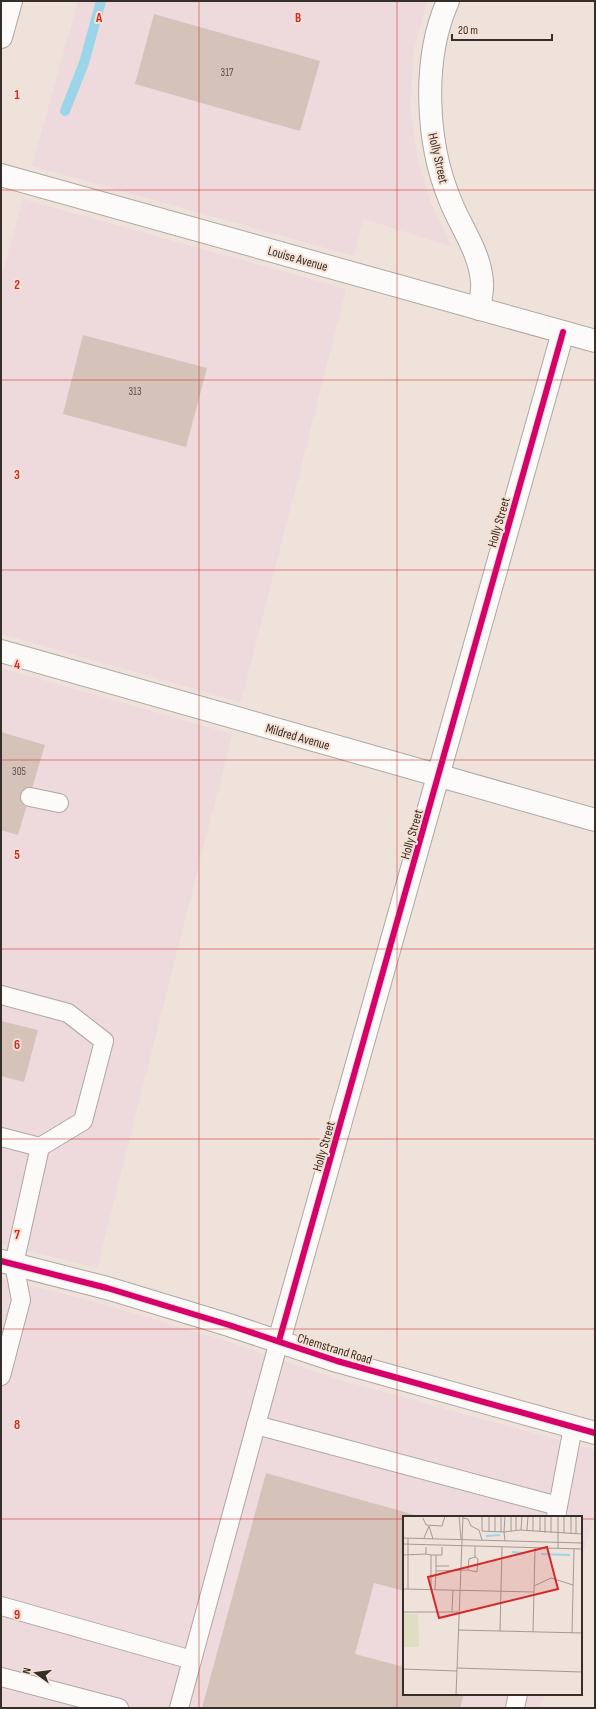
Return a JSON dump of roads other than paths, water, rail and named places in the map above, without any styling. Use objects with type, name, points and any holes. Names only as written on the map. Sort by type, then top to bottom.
[{"type":"street","points":[[1,37],[11,1]]},
{"type":"street","name":"Holly Street","points":[[448,1],[444,9],[433,53],[429,105],[436,157],[450,200],[479,260],[483,283],[479,309]]},
{"type":"street","name":"Louise Avenue","points":[[1,175],[595,341]]},
{"type":"street","name":"Holly Street","points":[[279,1341],[563,332]]},
{"type":"street","name":"Mildred Avenue","points":[[1,651],[595,820]]},
{"type":"street","name":"Chemstrand Road","points":[[7,1263],[115,1290],[229,1325],[337,1361],[595,1433]]},
{"type":"lane","points":[[30,797],[59,803]]},
{"type":"lane","points":[[1,996],[68,1013],[104,1041],[83,1121],[40,1147],[7,1263],[21,1300],[1,1376]]},
{"type":"lane","points":[[1,1137],[40,1147]]},
{"type":"lane","points":[[179,1708],[279,1341]]},
{"type":"lane","points":[[256,1425],[557,1512],[573,1427]]},
{"type":"lane","points":[[1,1606],[192,1660]]},
{"type":"lane","points":[[1,1677],[119,1708]]},
{"type":"lane","points":[[515,1708],[518,1695]]},
{"type":"waterway","points":[[65,111],[84,63],[101,1]]}]
